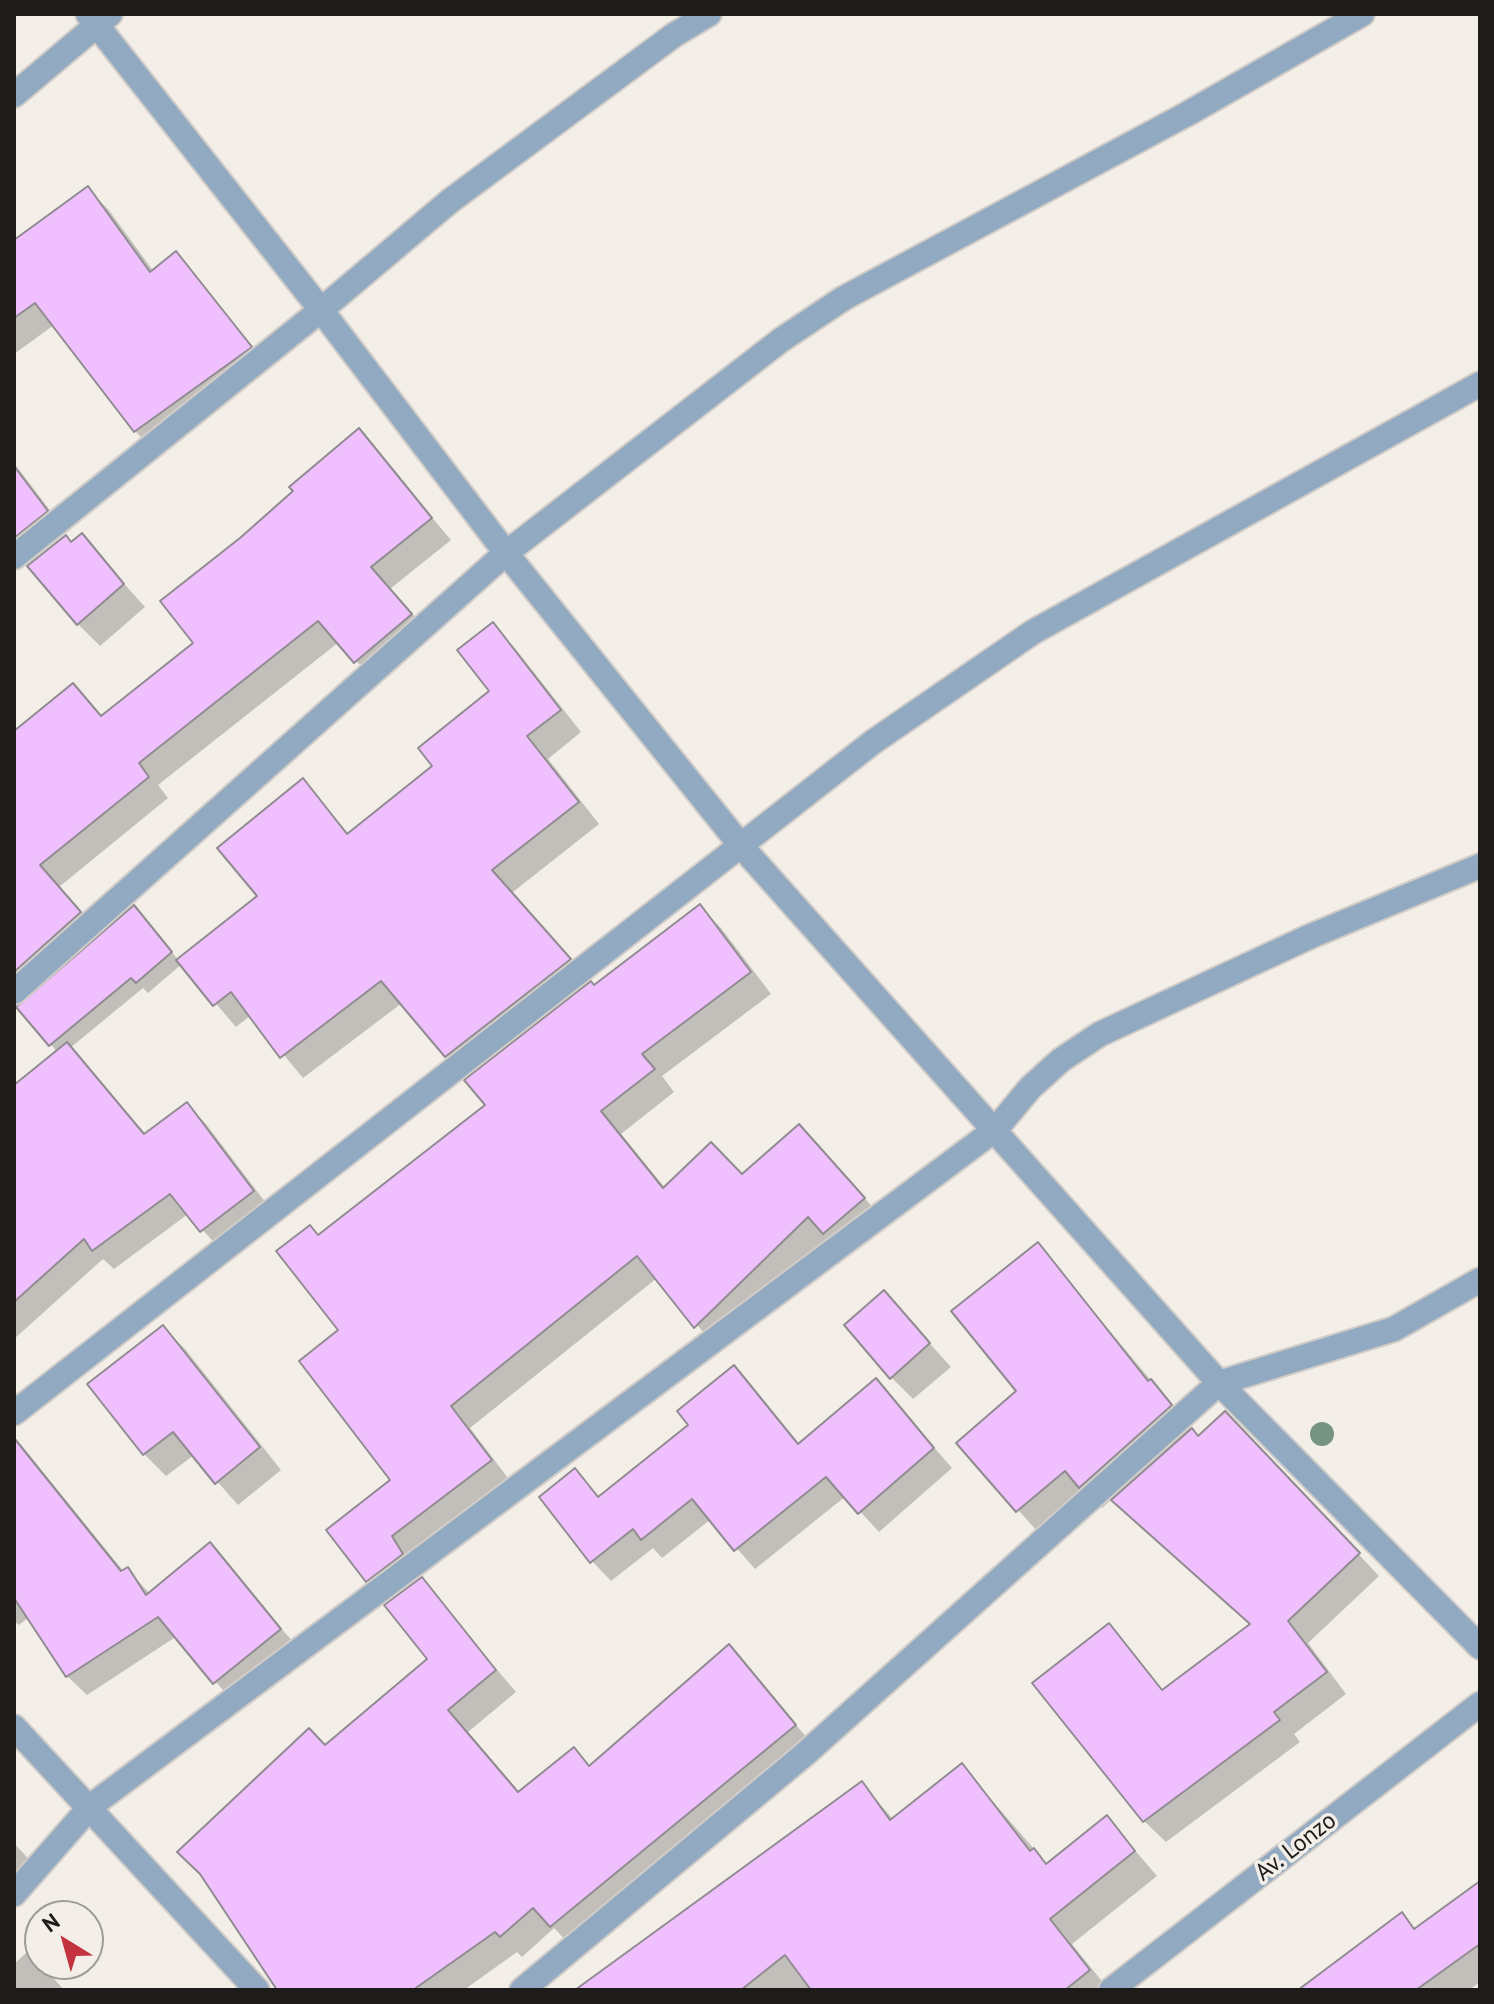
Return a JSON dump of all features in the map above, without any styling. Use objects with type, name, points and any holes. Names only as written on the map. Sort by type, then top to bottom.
[{"type":"street","points":[[14,557],[321,310],[450,201],[674,35],[709,14]]},
{"type":"street","points":[[14,992],[506,553],[781,340],[844,298],[1187,114],[1362,14]]},
{"type":"street","points":[[14,95],[99,18],[506,553],[742,847],[1219,1383],[1480,1647]]},
{"type":"street","points":[[14,1413],[873,742],[1033,632],[1480,384]]},
{"type":"street","points":[[14,1894],[91,1806],[996,1129],[1030,1088],[1061,1060],[1100,1034],[1311,936],[1480,866]]},
{"type":"street","points":[[522,1990],[805,1754],[1219,1383],[1394,1329],[1480,1280]]},
{"type":"street","name":"Av. Lonzo","points":[[1111,1990],[1480,1704]]},
{"type":"street","points":[[14,1727],[91,1806],[257,1990]]},
{"type":"building","points":[[88,186],[150,272],[176,251],[252,347],[134,432],[35,303],[14,318],[14,240]]},
{"type":"building","points":[[359,428],[432,518],[371,567],[412,614],[354,663],[318,621],[139,763],[149,777],[40,865],[81,912],[14,972],[14,731],[73,683],[101,716],[193,643],[160,601],[240,538],[293,491],[289,487]]},
{"type":"building","points":[[14,466],[48,511],[14,538]]},
{"type":"building","points":[[82,533],[124,584],[77,625],[27,566],[66,535],[71,542]]},
{"type":"building","points":[[493,622],[561,710],[527,736],[579,802],[492,870],[571,959],[445,1057],[381,981],[280,1058],[231,992],[213,1006],[176,960],[257,896],[217,848],[303,778],[347,834],[432,766],[418,748],[489,691],[457,650]]},
{"type":"building","points":[[700,904],[751,972],[642,1054],[655,1069],[601,1111],[663,1188],[711,1142],[742,1174],[799,1124],[865,1198],[823,1234],[808,1217],[694,1328],[637,1256],[451,1406],[492,1460],[392,1536],[403,1554],[366,1582],[326,1530],[390,1480],[299,1361],[338,1330],[276,1251],[310,1225],[318,1235],[485,1105],[464,1080],[591,981],[594,985]]},
{"type":"building","points":[[134,905],[172,952],[136,983],[131,978],[49,1046],[16,1007]]},
{"type":"building","points":[[67,1042],[144,1134],[187,1102],[254,1191],[200,1232],[170,1194],[92,1251],[84,1239],[14,1302],[14,1085]]},
{"type":"building","points":[[1038,1242],[1148,1381],[1151,1379],[1172,1405],[1079,1488],[1065,1471],[1016,1512],[956,1443],[1016,1391],[951,1311]]},
{"type":"building","points":[[884,1290],[930,1343],[890,1379],[844,1325]]},
{"type":"building","points":[[163,1325],[260,1447],[215,1484],[173,1432],[143,1455],[87,1384]]},
{"type":"building","points":[[734,1365],[798,1444],[876,1378],[934,1448],[858,1514],[826,1477],[734,1551],[692,1499],[641,1540],[633,1529],[590,1563],[539,1497],[575,1468],[598,1497],[688,1425],[677,1411]]},
{"type":"building","points":[[1225,1411],[1360,1553],[1288,1621],[1327,1672],[1274,1712],[1280,1720],[1143,1822],[1032,1683],[1109,1623],[1162,1690],[1250,1624],[1111,1500],[1192,1428],[1198,1436]]},
{"type":"building","points":[[14,1438],[121,1571],[128,1567],[146,1595],[210,1542],[281,1629],[213,1684],[158,1617],[66,1677],[14,1598]]},
{"type":"building","points":[[422,1577],[496,1670],[448,1710],[518,1792],[574,1747],[589,1766],[729,1644],[796,1725],[550,1927],[533,1908],[500,1937],[495,1932],[413,1990],[277,1990],[200,1874],[177,1852],[309,1728],[325,1745],[427,1659],[384,1605]]},
{"type":"building","points":[[962,1763],[1030,1851],[1034,1848],[1046,1864],[1107,1815],[1135,1851],[1050,1919],[1090,1970],[1065,1990],[811,1990],[785,1955],[741,1990],[575,1990],[862,1781],[890,1820]]},
{"type":"building","points":[[1480,1881],[1480,1944],[1416,1990],[1298,1990],[1402,1912],[1414,1929]]}]
